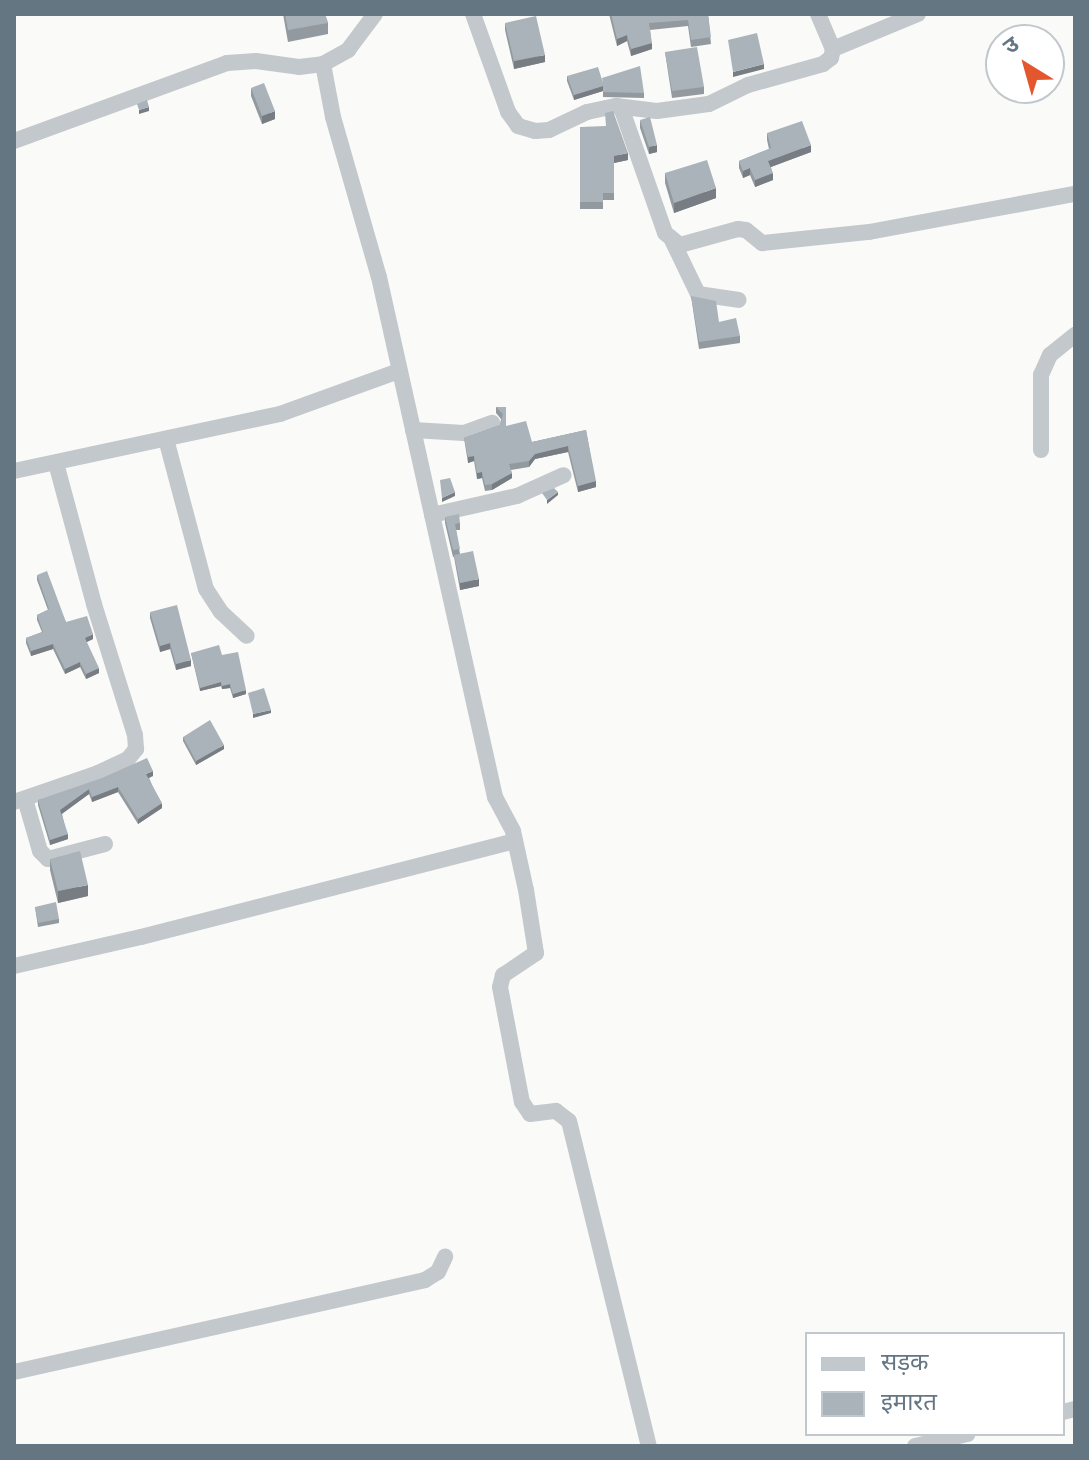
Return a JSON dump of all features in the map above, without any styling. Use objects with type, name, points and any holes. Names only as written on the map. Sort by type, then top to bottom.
[{"type":"street","points":[[14,141],[227,63],[256,61],[299,67],[323,64],[348,50],[375,14]]},
{"type":"street","points":[[473,14],[508,112],[518,126],[535,131],[549,130],[587,112],[616,106],[622,110],[657,111],[709,104],[748,85],[823,64],[831,58],[833,49],[818,14]]},
{"type":"street","points":[[833,49],[918,14]]},
{"type":"street","points":[[323,64],[333,117],[379,277],[495,797],[515,841],[537,949],[532,958],[503,975],[500,987],[522,1102],[530,1114],[556,1111],[569,1121],[649,1446]]},
{"type":"street","points":[[622,110],[665,233],[672,240],[692,290],[703,297],[739,300]]},
{"type":"street","points":[[672,240],[686,244],[743,228],[762,243],[838,236],[1075,194]]},
{"type":"street","points":[[1041,450],[1041,375],[1044,363],[1075,335]]},
{"type":"street","points":[[14,471],[280,414],[399,371]]},
{"type":"street","points":[[413,430],[464,433],[492,423]]},
{"type":"street","points":[[166,439],[206,589],[221,612],[247,636]]},
{"type":"street","points":[[56,463],[94,604],[135,735],[136,749],[128,759],[118,764],[20,801],[40,851],[48,859],[105,844]]},
{"type":"street","points":[[432,515],[517,496],[564,475]]},
{"type":"street","points":[[14,966],[141,937],[515,841]]},
{"type":"street","points":[[14,1372],[425,1280],[438,1272],[445,1257]]},
{"type":"street","points":[[915,1446],[959,1436]]},
{"type":"building","points":[[285,14],[325,14],[328,23],[288,30]]},
{"type":"building","points":[[611,14],[708,14],[711,37],[691,40],[688,20],[649,23],[652,43],[631,49],[627,35],[617,39]]},
{"type":"building","points":[[536,16],[545,55],[514,61],[505,23]]},
{"type":"building","points":[[757,33],[764,64],[733,72],[728,40]]},
{"type":"building","points":[[697,47],[704,87],[672,91],[665,52]]},
{"type":"building","points":[[640,66],[644,93],[603,92],[603,86],[574,95],[567,76],[598,67],[603,83],[602,78]]},
{"type":"building","points":[[264,83],[275,111],[262,116],[251,88]]},
{"type":"building","points":[[147,100],[149,107],[139,110],[137,104]]},
{"type":"building","points":[[613,111],[628,153],[614,156],[614,193],[603,193],[603,202],[580,202],[580,127],[606,126],[605,113]]},
{"type":"building","points":[[650,117],[657,145],[649,147],[640,120]]},
{"type":"building","points":[[802,121],[811,145],[768,161],[773,173],[755,180],[750,168],[743,171],[739,161],[771,148],[767,133]]},
{"type":"building","points":[[707,160],[716,188],[674,203],[665,173]]},
{"type":"building","points":[[691,296],[716,301],[719,322],[736,318],[740,336],[699,342]]},
{"type":"building","points":[[496,407],[506,407],[506,426],[526,421],[532,442],[586,430],[596,481],[578,486],[568,446],[535,454],[529,461],[509,464],[512,473],[485,485],[482,472],[477,473],[474,456],[468,457],[464,438],[500,425],[503,414]]},
{"type":"building","points":[[450,478],[455,492],[442,498],[440,480]]},
{"type":"building","points":[[554,488],[558,492],[547,500],[542,493]]},
{"type":"building","points":[[459,514],[460,523],[455,524],[460,549],[453,550],[445,517]]},
{"type":"building","points":[[473,551],[479,579],[460,583],[454,555]]},
{"type":"building","points":[[47,571],[66,622],[87,616],[93,634],[85,638],[99,668],[86,674],[80,662],[65,669],[53,644],[31,651],[26,638],[43,632],[37,615],[49,609],[37,575]]},
{"type":"building","points":[[177,605],[191,660],[176,664],[170,643],[160,646],[150,612]]},
{"type":"building","points":[[219,645],[222,655],[238,652],[246,690],[233,694],[230,684],[222,686],[221,682],[200,688],[191,653]]},
{"type":"building","points":[[264,688],[271,710],[253,714],[248,693]]},
{"type":"building","points":[[210,720],[224,745],[196,761],[183,737]]},
{"type":"building","points":[[147,758],[153,771],[146,774],[162,803],[138,819],[118,787],[92,797],[89,789],[60,810],[68,834],[50,840],[38,800],[102,778]]},
{"type":"building","points":[[80,851],[88,885],[58,891],[50,859]]},
{"type":"building","points":[[56,902],[59,919],[38,923],[35,907]]}]
